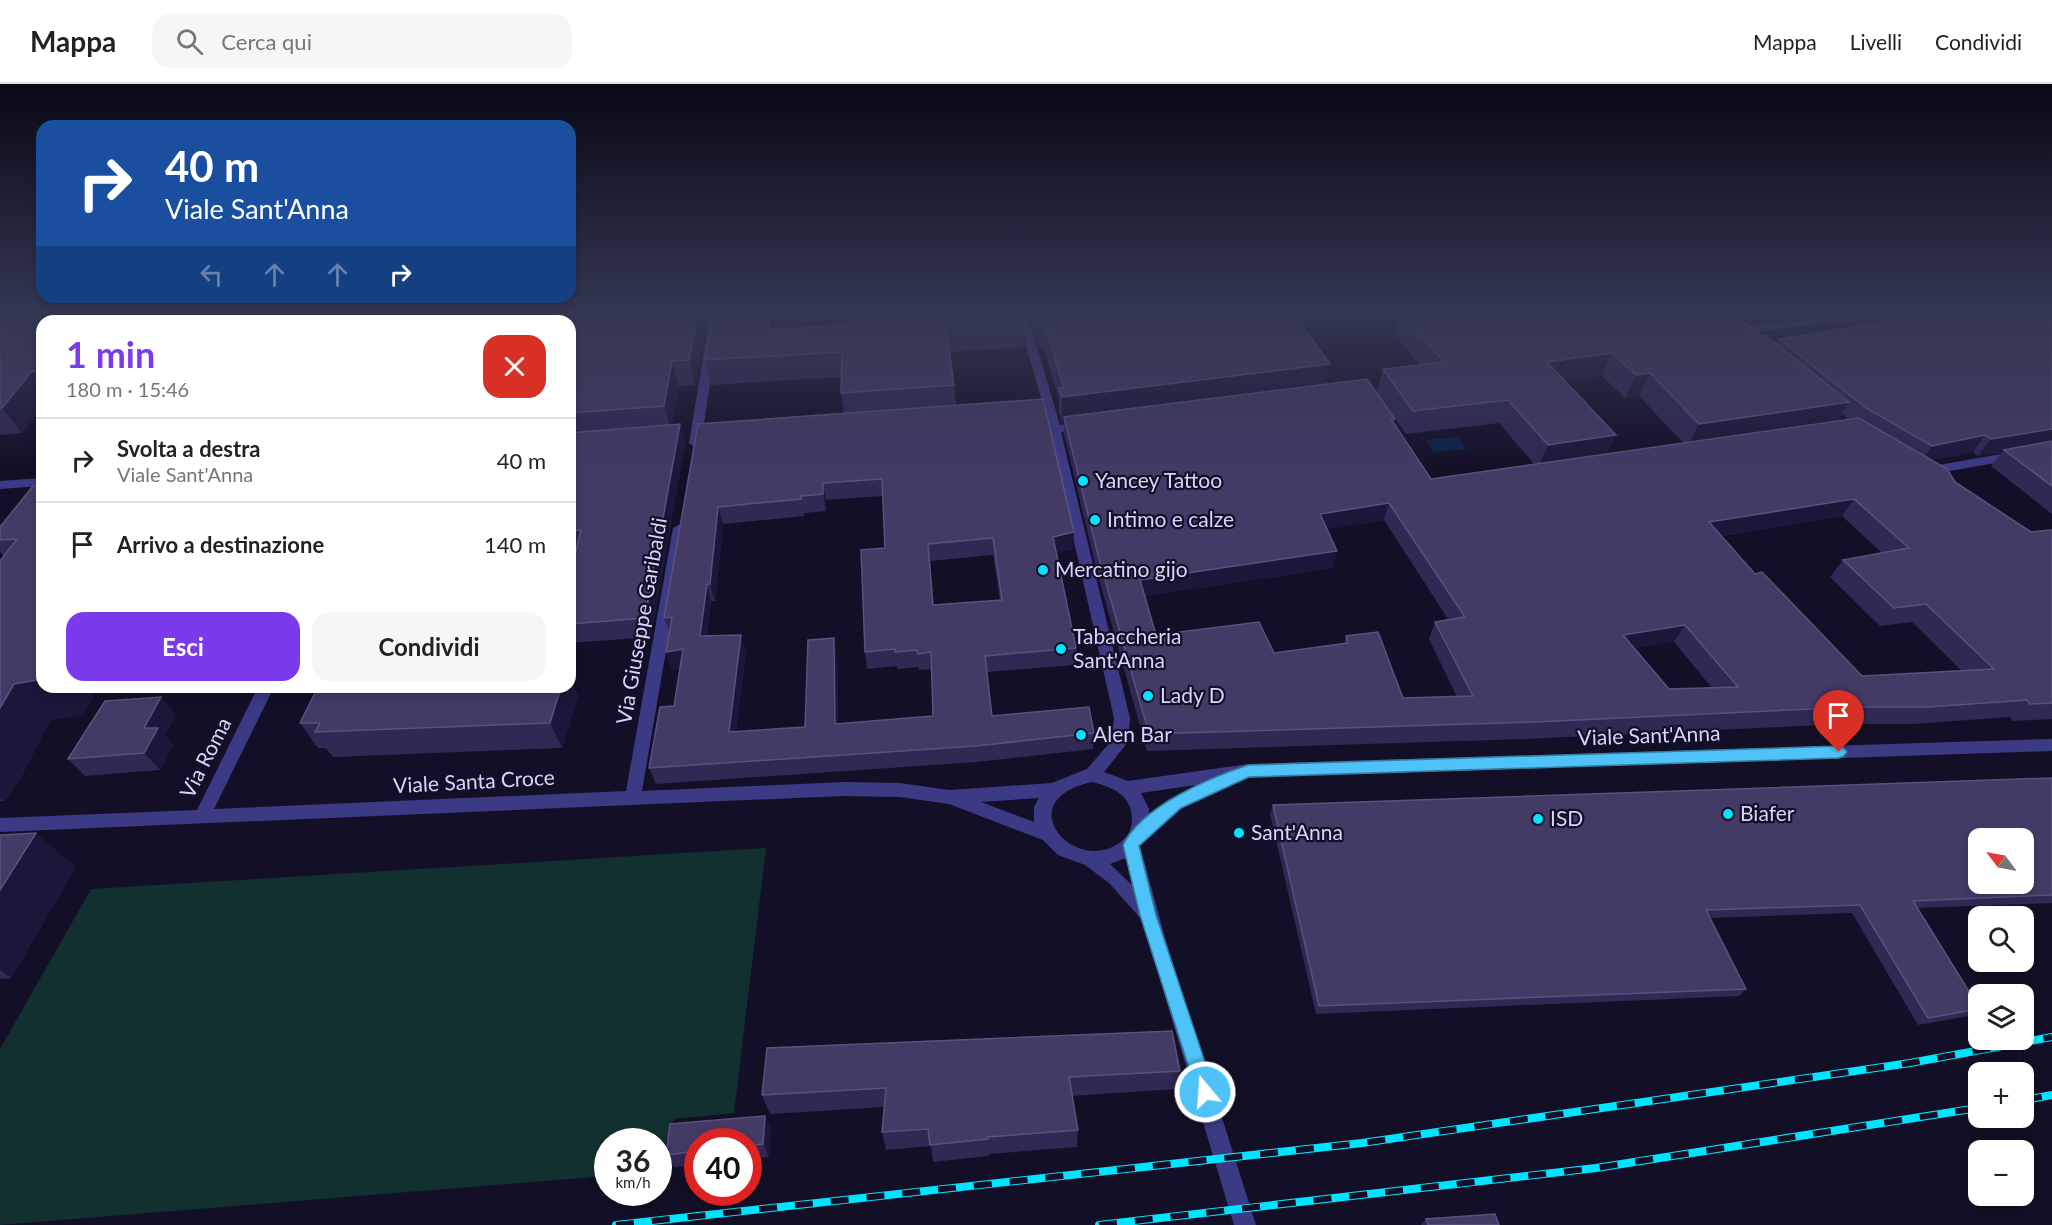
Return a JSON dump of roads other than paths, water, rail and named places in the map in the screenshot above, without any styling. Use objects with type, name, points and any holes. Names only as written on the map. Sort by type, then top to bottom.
[{"type":"street","points":[[693,453],[707,363]]},
{"type":"street","points":[[1034,363],[1045,409],[1054,429],[1122,718],[1120,742],[1092,775]]},
{"type":"street","points":[[1054,429],[1098,423]]},
{"type":"street","points":[[1941,482],[1919,469],[2052,449]]},
{"type":"street","points":[[0,485],[36,483]]},
{"type":"street","points":[[28,501],[36,491]]},
{"type":"street","name":"Via Giuseppe Garibaldi","points":[[633,797],[683,510]]},
{"type":"street","name":"Via Roma","points":[[202,816],[263,693]]},
{"type":"street","name":"Viale Sant'Anna","points":[[1127,788],[1248,771],[2052,745]]},
{"type":"street","name":"Viale Sant'Anna","points":[[1135,840],[1175,804],[1248,771]]},
{"type":"street","points":[[1092,775],[1117,781],[1127,788],[1136,798],[1142,810],[1142,822],[1135,840],[1120,853],[1106,858],[1090,859],[1073,855],[1058,846],[1047,834],[1043,823],[1046,800],[1064,782],[1092,775]]},
{"type":"street","name":"Viale Santa Croce","points":[[0,825],[843,789],[900,790],[949,797],[1054,790]]},
{"type":"street","name":"Viale Santa Croce","points":[[949,797],[1047,834]]},
{"type":"street","points":[[1135,840],[1148,915],[1227,1157],[1245,1225]]},
{"type":"street","points":[[1090,859],[1114,878],[1148,915]]},
{"type":"water","points":[[1458,437],[1466,449],[1434,452],[1426,440]]},
{"type":"railway","points":[[616,1225],[1362,1143],[1910,1063],[2052,1037]]},
{"type":"railway","points":[[2034,1098],[2052,1095]]},
{"type":"railway","points":[[1099,1225],[1596,1168],[1968,1110]]},
{"type":"place","name":"Yancey Tattoo","points":[[1083,481]]},
{"type":"place","name":"Intimo e calze","points":[[1095,520]]},
{"type":"place","name":"Mercatino gijo","points":[[1043,570]]},
{"type":"place","name":"Tabaccheria Sant'Anna","points":[[1061,649]]},
{"type":"place","name":"Lady D","points":[[1148,696]]},
{"type":"place","name":"Alen Bar","points":[[1081,735]]},
{"type":"place","name":"Biafer","points":[[1728,814]]},
{"type":"place","name":"ISD","points":[[1538,819]]},
{"type":"place","name":"Sant'Anna","points":[[1239,833]]}]
